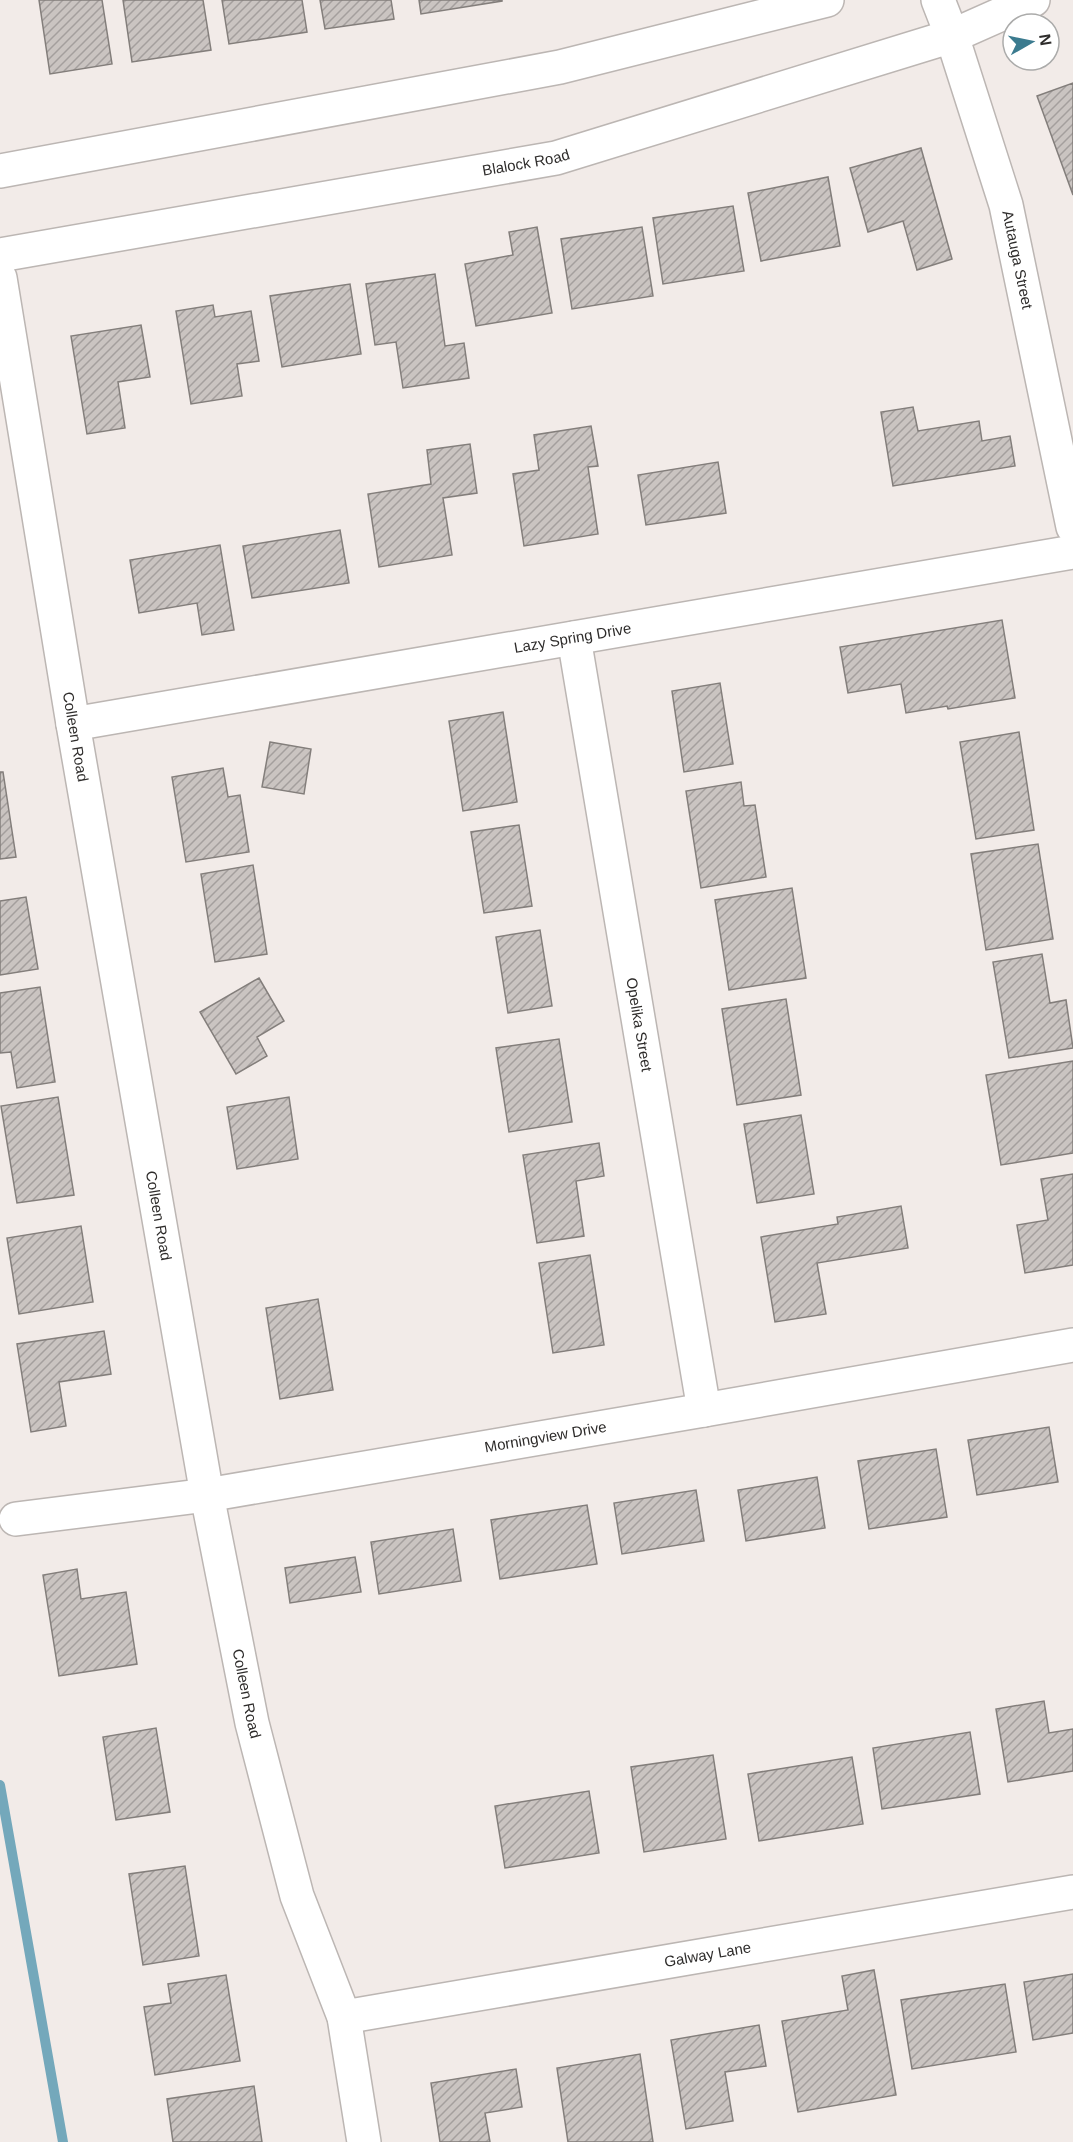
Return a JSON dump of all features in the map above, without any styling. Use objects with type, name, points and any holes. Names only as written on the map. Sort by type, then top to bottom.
[{"type":"street","points":[[0,171],[560,67],[827,0]]},
{"type":"street","name":"Autauga Street","points":[[938,0],[952,36],[1006,205],[1073,527]]},
{"type":"street","name":"Blalock Road","points":[[0,255],[556,158],[952,36],[1033,0]]},
{"type":"street","name":"Colleen Road","points":[[0,278],[73,724],[207,1495],[252,1723],[297,1896],[344,2017],[364,2142]]},
{"type":"street","name":"Lazy Spring Drive","points":[[73,724],[1073,552]]},
{"type":"street","name":"Opelika Street","points":[[574,638],[704,1410]]},
{"type":"street","name":"Morningview Drive","points":[[16,1519],[207,1495],[1073,1345]]},
{"type":"street","name":"Galway Lane","points":[[344,2017],[1073,1892]]},
{"type":"building","points":[[39,0],[102,0],[112,64],[50,74]]},
{"type":"building","points":[[123,0],[203,0],[211,50],[132,62]]},
{"type":"building","points":[[222,0],[302,0],[307,32],[229,44]]},
{"type":"building","points":[[320,0],[391,0],[394,19],[325,29]]},
{"type":"building","points":[[419,0],[502,0],[502,1],[421,14]]},
{"type":"building","points":[[1073,83],[1073,195],[1037,96]]},
{"type":"building","points":[[921,148],[952,259],[917,270],[903,221],[868,232],[850,168]]},
{"type":"building","points":[[828,177],[840,246],[761,261],[748,193]]},
{"type":"building","points":[[733,206],[744,271],[663,284],[653,218]]},
{"type":"building","points":[[537,227],[552,313],[476,326],[465,264],[513,255],[509,232]]},
{"type":"building","points":[[642,227],[653,296],[572,309],[561,239]]},
{"type":"building","points":[[435,274],[445,346],[464,343],[469,378],[403,388],[396,342],[375,345],[366,284]]},
{"type":"building","points":[[350,284],[361,354],[282,367],[270,296]]},
{"type":"building","points":[[213,305],[215,317],[251,311],[259,361],[237,364],[242,396],[191,404],[176,311]]},
{"type":"building","points":[[141,325],[150,377],[118,382],[125,428],[87,434],[71,336]]},
{"type":"building","points":[[913,407],[918,431],[979,421],[982,441],[1010,436],[1015,466],[893,486],[881,412]]},
{"type":"building","points":[[591,426],[598,466],[588,467],[598,534],[524,546],[513,474],[539,470],[534,435]]},
{"type":"building","points":[[470,444],[477,493],[443,498],[452,555],[379,567],[368,494],[431,484],[427,450]]},
{"type":"building","points":[[718,462],[726,513],[646,525],[638,475]]},
{"type":"building","points":[[340,530],[349,583],[252,598],[243,546]]},
{"type":"building","points":[[220,545],[234,630],[202,635],[197,603],[139,613],[130,560]]},
{"type":"building","points":[[1002,620],[1015,698],[906,713],[901,684],[848,693],[840,647]]},
{"type":"building","points":[[720,683],[733,764],[684,772],[672,691]]},
{"type":"building","points":[[503,712],[517,802],[463,811],[449,721]]},
{"type":"building","points":[[1019,732],[1034,830],[976,839],[960,742]]},
{"type":"building","points":[[270,742],[311,749],[304,794],[262,787]]},
{"type":"building","points":[[223,768],[228,797],[240,795],[249,852],[186,862],[172,777]]},
{"type":"building","points":[[0,772],[3,772],[16,857],[0,859]]},
{"type":"building","points":[[741,782],[744,806],[755,805],[766,877],[701,888],[686,791]]},
{"type":"building","points":[[519,825],[532,906],[484,913],[471,832]]},
{"type":"building","points":[[1038,844],[1053,939],[986,950],[971,854]]},
{"type":"building","points":[[253,865],[267,954],[215,962],[201,874]]},
{"type":"building","points":[[792,888],[806,978],[729,990],[715,900]]},
{"type":"building","points":[[26,897],[38,969],[0,975],[0,901]]},
{"type":"building","points":[[540,930],[552,1006],[508,1013],[496,937]]},
{"type":"building","points":[[1042,954],[1050,1003],[1066,1000],[1073,1048],[1009,1058],[993,962]]},
{"type":"building","points":[[259,978],[284,1021],[257,1037],[267,1056],[236,1074],[200,1012]]},
{"type":"building","points":[[40,987],[55,1082],[17,1088],[11,1052],[0,1053],[0,993]]},
{"type":"building","points":[[786,999],[801,1095],[737,1105],[722,1009]]},
{"type":"building","points":[[559,1039],[572,1122],[509,1132],[496,1048]]},
{"type":"building","points":[[1073,1061],[1073,1153],[1001,1165],[986,1075]]},
{"type":"building","points":[[58,1097],[74,1195],[17,1203],[1,1106]]},
{"type":"building","points":[[289,1097],[298,1159],[237,1169],[227,1107]]},
{"type":"building","points":[[801,1115],[814,1194],[757,1203],[744,1124]]},
{"type":"building","points":[[599,1143],[604,1176],[576,1181],[584,1236],[537,1243],[523,1155]]},
{"type":"building","points":[[1073,1174],[1073,1265],[1025,1273],[1017,1225],[1048,1220],[1041,1179]]},
{"type":"building","points":[[901,1206],[908,1248],[817,1263],[826,1314],[775,1322],[761,1237],[838,1224],[837,1217]]},
{"type":"building","points":[[81,1226],[93,1302],[19,1314],[7,1238]]},
{"type":"building","points":[[590,1255],[604,1345],[553,1353],[539,1263]]},
{"type":"building","points":[[318,1299],[333,1390],[280,1399],[266,1308]]},
{"type":"building","points":[[104,1331],[111,1374],[59,1382],[66,1426],[31,1432],[17,1344]]},
{"type":"building","points":[[1049,1427],[1058,1482],[977,1495],[968,1440]]},
{"type":"building","points":[[936,1449],[947,1517],[869,1529],[858,1461]]},
{"type":"building","points":[[817,1477],[825,1528],[746,1541],[738,1490]]},
{"type":"building","points":[[696,1490],[704,1541],[622,1554],[614,1503]]},
{"type":"building","points":[[587,1505],[597,1564],[500,1579],[491,1520]]},
{"type":"building","points":[[453,1529],[461,1581],[379,1594],[371,1542]]},
{"type":"building","points":[[355,1557],[361,1592],[290,1603],[285,1568]]},
{"type":"building","points":[[77,1569],[81,1599],[126,1592],[137,1664],[59,1676],[43,1575]]},
{"type":"building","points":[[1044,1701],[1049,1733],[1073,1729],[1073,1771],[1008,1782],[996,1709]]},
{"type":"building","points":[[156,1728],[170,1812],[116,1820],[103,1737]]},
{"type":"building","points":[[970,1732],[980,1794],[882,1809],[873,1748]]},
{"type":"building","points":[[713,1755],[726,1839],[644,1852],[631,1767]]},
{"type":"building","points":[[852,1757],[863,1824],[759,1841],[748,1774]]},
{"type":"building","points":[[589,1791],[599,1853],[505,1868],[495,1806]]},
{"type":"building","points":[[185,1866],[199,1956],[143,1965],[129,1874]]},
{"type":"building","points":[[874,1970],[896,2095],[798,2112],[782,2021],[848,2010],[842,1976]]},
{"type":"building","points":[[1073,1974],[1073,2033],[1033,2040],[1024,1982]]},
{"type":"building","points":[[226,1975],[240,2061],[155,2075],[144,2007],[171,2003],[168,1984]]},
{"type":"building","points":[[1005,1984],[1016,2052],[912,2069],[901,2000]]},
{"type":"building","points":[[759,2025],[766,2066],[725,2072],[733,2121],[686,2129],[671,2040]]},
{"type":"building","points":[[640,2054],[653,2142],[568,2142],[557,2068]]},
{"type":"building","points":[[516,2069],[522,2107],[485,2113],[490,2142],[440,2142],[431,2083]]},
{"type":"building","points":[[254,2086],[262,2142],[173,2142],[167,2099]]},
{"type":"waterway","points":[[0,1785],[63,2142]]}]
